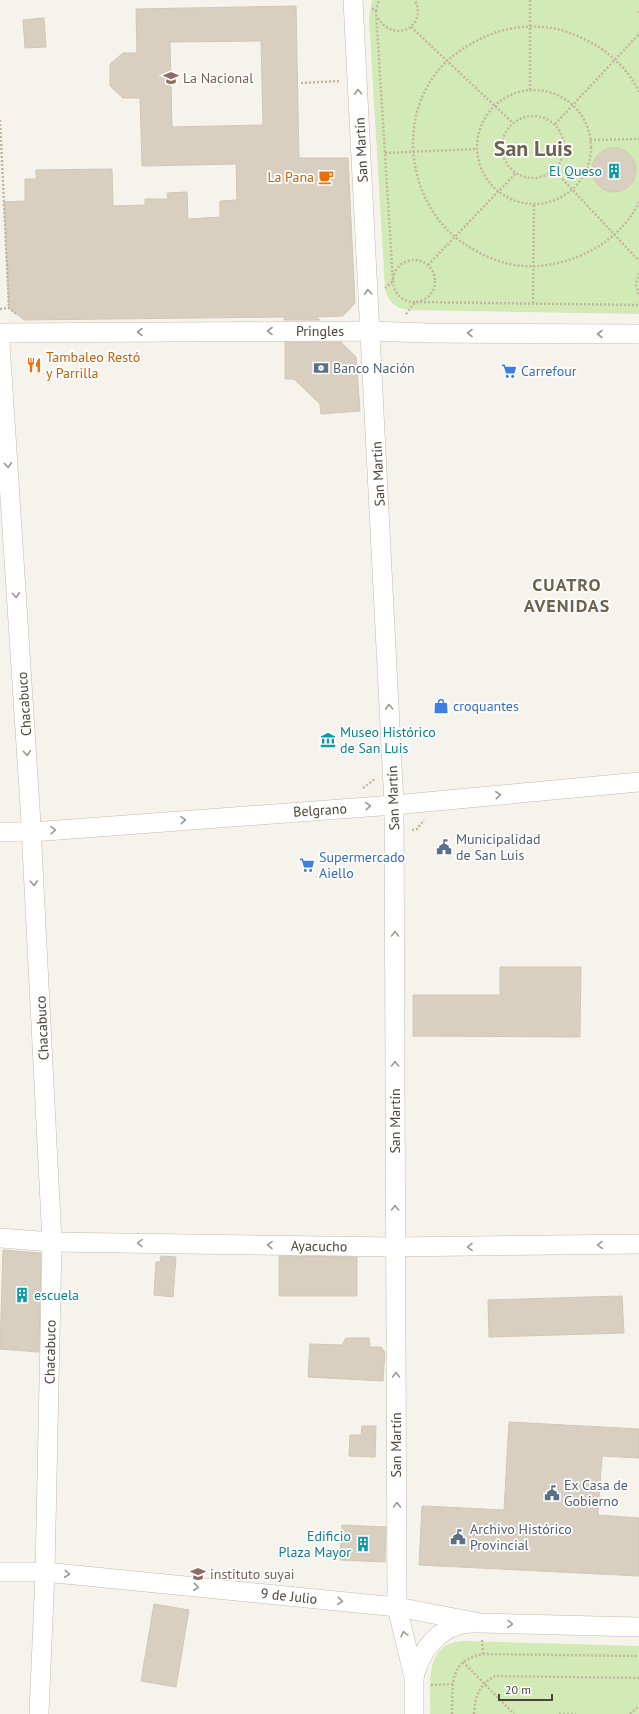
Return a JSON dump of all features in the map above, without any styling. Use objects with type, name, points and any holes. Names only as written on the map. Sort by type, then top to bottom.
[{"type":"street","name":"San Martín","points":[[353,0],[394,805],[397,1607],[414,1677],[414,1714]]},
{"type":"street","points":[[354,21],[370,6]]},
{"type":"street","name":"Pringles","points":[[0,333],[370,331],[427,333],[639,334]]},
{"type":"street","name":"Chacabuco","points":[[0,343],[32,832],[52,1242],[45,1572],[39,1714]]},
{"type":"street","name":"Belgrano","points":[[0,832],[32,832],[394,805],[639,782]]},
{"type":"street","name":"Ayacucho","points":[[0,1238],[52,1242],[395,1248],[639,1244]]},
{"type":"street","name":"9 de Julio","points":[[0,1572],[45,1572],[397,1607],[480,1623]]},
{"type":"street","name":"9 de Julio","points":[[414,1677],[421,1656],[431,1643],[440,1634],[459,1625],[480,1623],[639,1627]]},
{"type":"path","points":[[370,6],[379,0]]},
{"type":"path","points":[[370,6],[381,23],[392,31],[405,30],[411,27],[418,15],[416,0]]},
{"type":"path","points":[[530,0],[530,90]]},
{"type":"path","points":[[370,6],[385,153],[393,281],[397,294],[402,298],[415,302],[639,305]]},
{"type":"path","points":[[639,92],[627,71],[616,60],[593,43],[574,34],[553,28],[530,26],[513,27],[490,35],[462,49],[447,61],[435,76],[420,104],[414,129],[412,151],[413,166],[419,185],[426,202],[437,219],[454,237],[481,254],[499,261],[518,265],[534,266],[557,263],[577,258],[596,248],[614,234],[626,221],[639,202]]},
{"type":"path","points":[[411,27],[513,123]]},
{"type":"path","points":[[555,124],[639,34]]},
{"type":"path","points":[[300,83],[357,80]]},
{"type":"path","points":[[530,90],[540,90],[558,96],[572,105],[585,123],[590,140],[590,157],[587,166],[578,182],[572,189],[550,201],[534,204],[515,201],[498,191],[485,176],[478,158],[477,149],[477,139],[483,120],[495,105],[511,94],[530,90]]},
{"type":"path","points":[[526,116],[536,116],[546,118],[555,124],[561,132],[564,142],[564,152],[561,162],[554,170],[546,176],[536,178],[526,177],[516,173],[508,166],[503,157],[503,137],[513,123],[526,116]]},
{"type":"path","points":[[0,120],[10,308]]},
{"type":"path","points":[[590,140],[639,139]]},
{"type":"path","points":[[385,153],[477,149]]},
{"type":"path","points":[[554,170],[639,262]]},
{"type":"path","points":[[428,265],[516,173]]},
{"type":"path","points":[[533,303],[534,204]]},
{"type":"path","points":[[393,281],[396,269],[408,260],[415,260],[428,265],[433,271],[434,285],[427,297],[415,302]]},
{"type":"path","points":[[639,273],[636,285],[639,295]]},
{"type":"path","points":[[452,1714],[454,1675],[457,1668],[469,1657],[483,1654],[639,1656]]},
{"type":"path","points":[[463,1662],[514,1714]]},
{"type":"path","points":[[474,1714],[477,1692],[484,1683],[495,1676],[639,1678]]},
{"type":"path","points":[[630,1714],[639,1706]]},
{"type":"path","points":[[559,1714],[576,1714]]},
{"type":"green space","points":[[372,0],[639,0],[639,314],[410,310],[400,308],[390,301],[385,288],[369,19]]},
{"type":"green space","points":[[464,1641],[639,1646],[639,1714],[430,1714],[430,1678],[435,1657],[442,1649],[451,1643]]},
{"type":"building","points":[[296,6],[299,158],[348,158],[355,303],[343,316],[316,317],[320,320],[284,320],[284,317],[24,320],[9,308],[4,202],[25,201],[25,179],[36,179],[36,170],[112,169],[113,206],[145,205],[145,199],[168,199],[167,193],[187,192],[188,219],[220,217],[220,201],[237,200],[236,164],[142,166],[140,98],[123,98],[110,86],[110,64],[123,53],[137,53],[136,9]],"holes":[[[261,41],[263,125],[172,127],[170,42]]]},
{"type":"building","points":[[44,18],[46,47],[25,48],[23,20]]},
{"type":"building","name":"El Queso","points":[[610,148],[618,148],[623,149],[630,154],[635,161],[635,179],[630,186],[623,191],[610,192],[602,189],[595,182],[592,174],[592,166],[595,158],[602,151]]},
{"type":"building","name":"Banco Nación","points":[[285,342],[341,342],[356,357],[360,411],[321,414],[320,404],[294,379],[285,379]]},
{"type":"building","points":[[500,967],[581,967],[580,1037],[413,1036],[413,995],[500,995]]},
{"type":"building","name":"escuela","points":[[3,1250],[41,1253],[39,1352],[0,1349]]},
{"type":"building","points":[[161,1256],[176,1257],[173,1297],[154,1295],[156,1262],[160,1262]]},
{"type":"building","points":[[279,1256],[357,1257],[357,1296],[279,1296]]},
{"type":"building","points":[[622,1296],[624,1333],[489,1337],[488,1300]]},
{"type":"building","points":[[346,1338],[369,1338],[370,1347],[381,1347],[385,1352],[383,1381],[308,1377],[310,1344],[342,1345]]},
{"type":"building","name":"Ex Casa de Gobierno","points":[[509,1422],[639,1429],[639,1458],[602,1456],[598,1515],[639,1518],[639,1576],[419,1565],[422,1506],[504,1510]]},
{"type":"building","points":[[362,1426],[376,1426],[375,1457],[349,1456],[350,1435],[361,1435]]},
{"type":"building","name":"Edificio Plaza Mayor","points":[[342,1525],[386,1527],[385,1562],[340,1560]]},
{"type":"building","points":[[154,1604],[189,1610],[176,1687],[141,1681]]},
{"type":"place","name":"La Nacional","points":[[171,78]]},
{"type":"place","name":"El Queso","points":[[614,171]]},
{"type":"place","name":"La Pana","points":[[326,177]]},
{"type":"place","name":"Tambaleo Restó y Parrilla","points":[[34,365]]},
{"type":"place","name":"Banco Nación","points":[[321,368]]},
{"type":"place","name":"Carrefour","points":[[509,371]]},
{"type":"place","name":"croquantes","points":[[441,706]]},
{"type":"place","name":"Museo Histórico de San Luis","points":[[328,740]]},
{"type":"place","name":"Municipalidad de San Luis","points":[[444,847]]},
{"type":"place","name":"Supermercado Aiello","points":[[307,865]]},
{"type":"place","name":"escuela","points":[[22,1295]]},
{"type":"place","name":"Ex Casa de Gobierno","points":[[552,1493]]},
{"type":"place","name":"Archivo Histórico Provincial","points":[[458,1537]]},
{"type":"place","name":"Edificio Plaza Mayor","points":[[363,1544]]},
{"type":"place","name":"instituto suyai","points":[[198,1574]]},
{"type":"district","name":"San Luis","points":[[533,148]]},
{"type":"district","name":"CUATRO AVENIDAS","points":[[567,594]]}]
